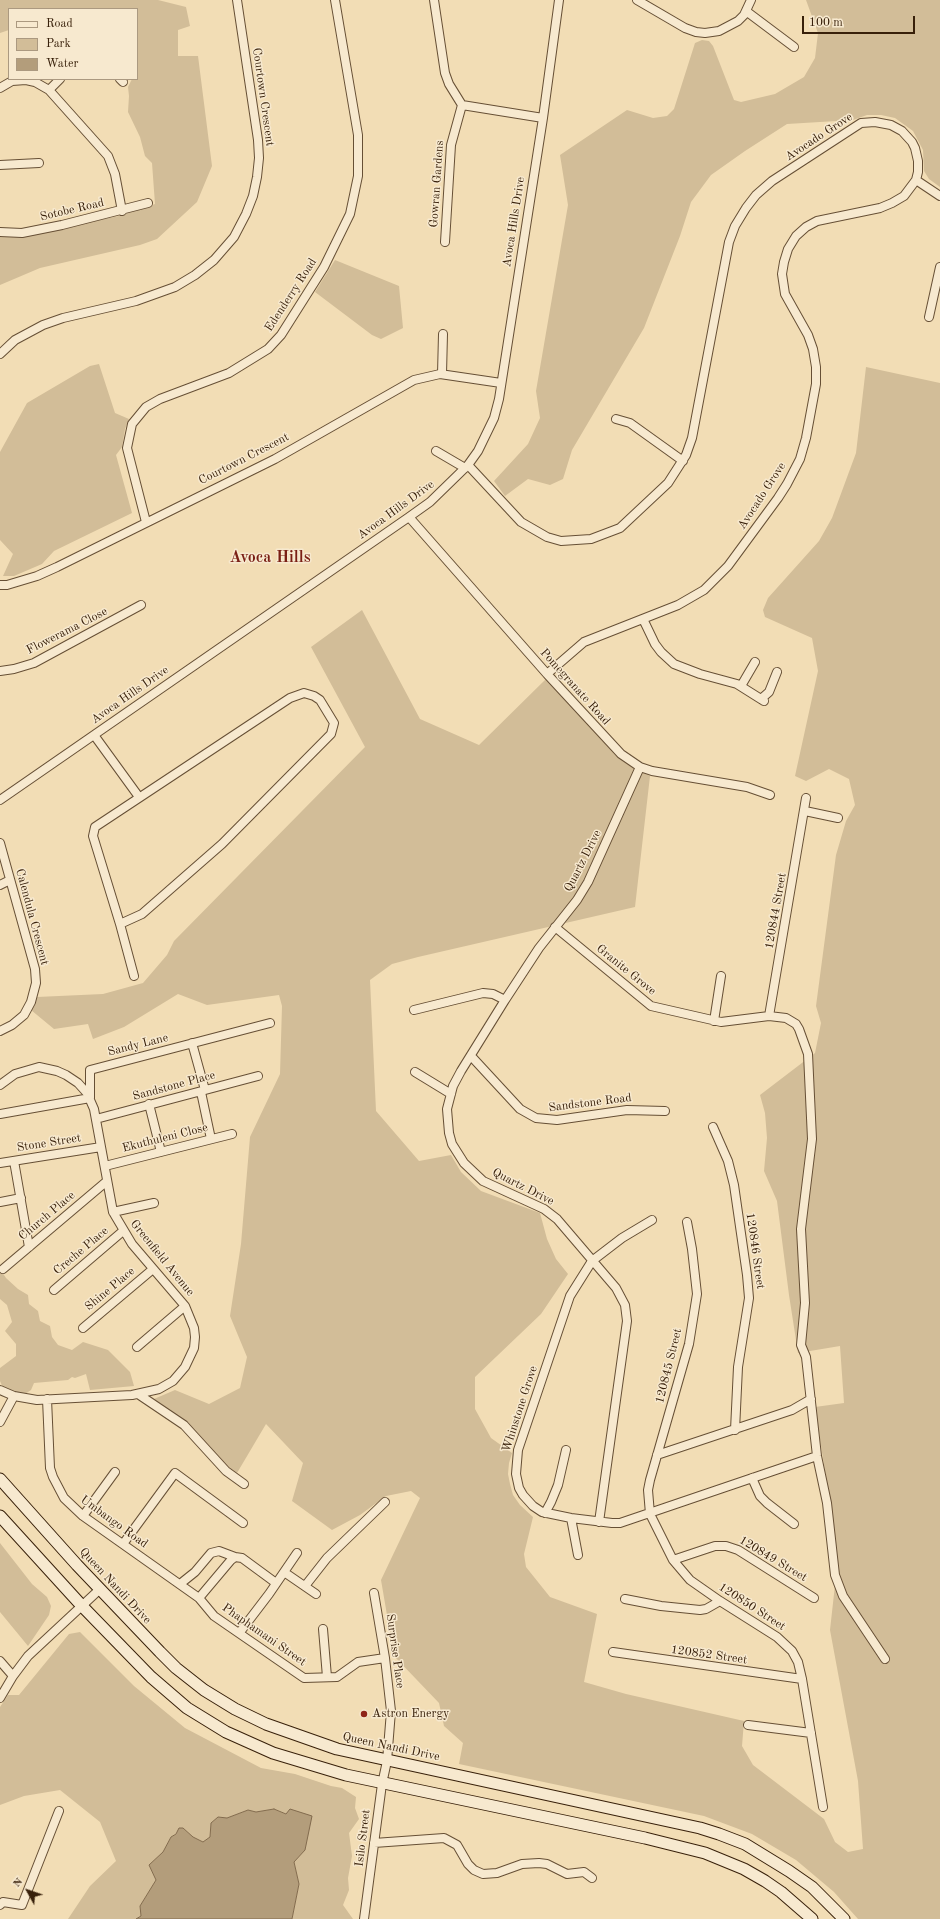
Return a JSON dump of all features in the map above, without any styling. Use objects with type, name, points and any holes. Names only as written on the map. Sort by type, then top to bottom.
[{"type":"main road","name":"Queen Nandi Drive","points":[[0,1479],[100,1589],[176,1668],[204,1690],[235,1710],[266,1724],[319,1744],[387,1761],[700,1828],[719,1834],[745,1844],[789,1871],[812,1888],[844,1919]]},
{"type":"main road","points":[[0,1516],[82,1606],[170,1695],[208,1721],[244,1741],[273,1753],[382,1784],[442,1795],[645,1838],[705,1853],[744,1869],[765,1881],[787,1897],[812,1919]]},
{"type":"street","name":"Courtown Crescent","points":[[0,354],[15,340],[43,325],[63,318],[142,299],[175,288],[214,260],[234,237],[246,214],[253,196],[259,158],[258,140],[237,0]]},
{"type":"street","name":"Edenderry Road","points":[[146,522],[126,448],[132,424],[146,408],[160,399],[229,373],[268,348],[281,335],[324,267],[350,214],[358,176],[358,135],[335,0]]},
{"type":"street","points":[[434,0],[445,73],[449,84],[462,105],[543,118]]},
{"type":"street","name":"Avoca Hills Drive","points":[[0,800],[430,502],[467,466],[478,451],[494,418],[501,383],[543,118],[559,0]]},
{"type":"street","points":[[637,0],[685,28],[696,32],[705,33],[728,27],[738,21],[752,0]]},
{"type":"street","points":[[746,11],[794,47]]},
{"type":"street","points":[[0,88],[12,81],[26,80],[49,90],[108,156],[115,174],[122,211]]},
{"type":"street","points":[[49,90],[59,80]]},
{"type":"street","name":"Gowran Gardens","points":[[445,242],[451,146],[462,105]]},
{"type":"street","name":"Avocado Grove","points":[[436,451],[467,466],[528,527],[554,540],[575,541],[591,539],[620,528],[668,483],[683,462],[692,438],[729,242],[735,226],[756,195],[772,181],[853,127],[869,122],[890,125],[902,131],[908,137],[915,148],[918,161],[916,180],[904,196],[892,203],[817,221],[806,227],[792,242],[784,262],[783,285],[788,302],[808,335],[813,349],[816,366],[816,384],[806,438],[800,459],[778,498],[728,566],[713,583],[685,601],[584,642],[547,674]]},
{"type":"street","points":[[0,165],[17,166],[39,163]]},
{"type":"street","points":[[916,180],[940,196]]},
{"type":"street","name":"Sotobe Road","points":[[0,232],[22,233],[122,211],[148,203]]},
{"type":"street","points":[[929,317],[940,267]]},
{"type":"street","points":[[442,374],[443,334]]},
{"type":"street","name":"Courtown Crescent","points":[[0,585],[7,585],[38,576],[275,459],[402,385],[428,376],[442,374],[501,383]]},
{"type":"street","points":[[616,419],[630,423],[683,462]]},
{"type":"street","name":"Pomegranate Road","points":[[409,517],[547,674],[621,754],[640,767],[652,771],[747,787],[770,795]]},
{"type":"street","name":"Flowerama Close","points":[[0,671],[14,670],[34,663],[141,605]]},
{"type":"street","points":[[643,619],[655,644],[674,664],[700,674],[741,686],[763,700],[769,692],[778,672]]},
{"type":"street","points":[[741,686],[755,662]]},
{"type":"street","points":[[120,924],[132,920],[145,912],[222,844],[331,734],[334,726],[333,720],[320,700],[309,694],[300,693],[98,823],[93,832],[134,976]]},
{"type":"street","points":[[94,735],[139,797]]},
{"type":"street","name":"Quartz Drive","points":[[599,1522],[627,1321],[625,1305],[616,1288],[554,1216],[533,1204],[483,1181],[464,1163],[452,1144],[449,1133],[447,1109],[451,1094],[461,1071],[505,1000],[555,927],[577,900],[588,882],[640,767]]},
{"type":"street","name":"120844 Street","points":[[769,1016],[806,798]]},
{"type":"street","points":[[805,811],[838,818]]},
{"type":"street","name":"Calendula Crescent","points":[[0,843],[35,969],[36,983],[31,1002],[24,1015],[12,1025],[0,1031]]},
{"type":"street","points":[[0,885],[10,880]]},
{"type":"street","name":"Granite Grove","points":[[555,927],[646,1003],[656,1008],[714,1021],[731,1022],[769,1016],[786,1018],[796,1024],[799,1029],[808,1054],[812,1139],[801,1229],[804,1303],[801,1345],[806,1356],[811,1399]]},
{"type":"street","points":[[714,1021],[721,976]]},
{"type":"street","points":[[414,1010],[482,993],[493,994],[505,1000]]},
{"type":"street","name":"Sandy Lane","points":[[90,1098],[90,1070],[270,1023]]},
{"type":"street","points":[[192,1043],[203,1091],[211,1139]]},
{"type":"street","name":"Sandstone Road","points":[[471,1056],[520,1110],[536,1118],[557,1120],[627,1110],[665,1111]]},
{"type":"street","name":"Greenfield Avenue","points":[[0,1084],[24,1070],[39,1067],[48,1068],[66,1075],[78,1083],[90,1098],[96,1119],[113,1212],[123,1231],[185,1306],[194,1328],[194,1348],[190,1357],[173,1381],[159,1389],[138,1394],[37,1400],[14,1396],[0,1390]]},
{"type":"street","points":[[415,1072],[451,1094]]},
{"type":"street","name":"Sandstone Place","points":[[96,1119],[258,1076]]},
{"type":"street","points":[[0,1114],[90,1098]]},
{"type":"street","points":[[149,1104],[161,1152]]},
{"type":"street","name":"120846 Street","points":[[713,1127],[728,1161],[734,1185],[748,1275],[749,1298],[738,1367],[734,1430]]},
{"type":"street","name":"Ekuthuleni Close","points":[[105,1166],[232,1134]]},
{"type":"street","name":"Stone Street","points":[[0,1163],[101,1147]]},
{"type":"street","points":[[14,1161],[29,1247]]},
{"type":"street","name":"Church Place","points":[[3,1269],[107,1181]]},
{"type":"street","points":[[0,1202],[21,1198]]},
{"type":"street","points":[[113,1212],[154,1203]]},
{"type":"street","name":"Whinstone Grove","points":[[652,1220],[622,1238],[592,1261],[576,1284],[570,1296],[516,1459],[516,1474],[519,1489],[533,1506],[545,1513],[599,1522],[620,1523],[817,1456]]},
{"type":"street","name":"120845 Street","points":[[650,1514],[648,1490],[689,1344],[697,1294],[696,1275],[687,1222]]},
{"type":"street","name":"Creche Place","points":[[54,1290],[123,1231]]},
{"type":"street","name":"Shine Place","points":[[83,1328],[153,1269]]},
{"type":"street","points":[[137,1347],[185,1306]]},
{"type":"street","points":[[138,1394],[184,1424],[226,1471],[244,1484]]},
{"type":"street","points":[[0,1422],[14,1396]]},
{"type":"street","name":"Umbango Road","points":[[47,1399],[50,1468],[52,1477],[64,1498],[83,1516],[199,1598],[211,1612]]},
{"type":"street","points":[[657,1456],[792,1410],[811,1399],[817,1456],[827,1503],[835,1576],[843,1596],[885,1659]]},
{"type":"street","points":[[545,1513],[552,1502],[558,1485],[566,1450]]},
{"type":"street","points":[[83,1516],[115,1472]]},
{"type":"street","points":[[123,1544],[175,1473],[243,1523]]},
{"type":"street","points":[[752,1478],[760,1496],[766,1503],[794,1524]]},
{"type":"street","points":[[305,1586],[327,1558],[385,1502]]},
{"type":"street","name":"120850 Street","points":[[650,1514],[673,1560],[690,1580],[785,1643],[798,1662],[823,1807]]},
{"type":"street","points":[[571,1518],[578,1556]]},
{"type":"street","name":"120849 Street","points":[[673,1560],[715,1546],[726,1546],[738,1550],[814,1598]]},
{"type":"street","points":[[180,1584],[195,1572],[211,1553],[219,1551],[242,1558],[276,1583]]},
{"type":"street","points":[[240,1632],[297,1553]]},
{"type":"street","points":[[199,1598],[235,1557]]},
{"type":"street","points":[[284,1572],[316,1594]]},
{"type":"street","points":[[0,1698],[13,1676],[28,1656],[100,1589]]},
{"type":"street","name":"Surprise Place","points":[[374,1593],[392,1711],[387,1761]]},
{"type":"street","points":[[625,1599],[680,1609],[700,1610],[706,1609],[720,1601]]},
{"type":"street","name":"Phaphamani Street","points":[[211,1612],[302,1677],[309,1679],[337,1677],[358,1662],[385,1658]]},
{"type":"street","name":"Phaphamani Street","points":[[323,1629],[327,1677]]},
{"type":"street","name":"120852 Street","points":[[613,1652],[802,1679]]},
{"type":"street","points":[[0,1661],[13,1676]]},
{"type":"street","points":[[748,1725],[811,1733]]},
{"type":"street","name":"Isilo Street","points":[[364,1919],[382,1784],[387,1761]]},
{"type":"street","points":[[0,1904],[3,1902],[21,1905],[59,1811]]},
{"type":"street","points":[[374,1843],[444,1838],[457,1844],[462,1856],[474,1870],[483,1874],[497,1873],[522,1864],[539,1863],[546,1864],[568,1874],[584,1872],[592,1878]]},
{"type":"green space","points":[[0,0],[158,0],[186,7],[190,26],[178,30],[178,56],[198,56],[212,166],[197,202],[157,239],[140,245],[40,268],[0,285],[0,237],[18,237],[119,216],[155,204],[152,163],[145,156],[140,137],[128,112],[128,87],[132,80],[138,80],[138,8],[8,8],[8,30],[0,33]]},
{"type":"green space","points":[[806,0],[940,0],[940,187],[929,179],[924,171],[923,150],[913,131],[895,118],[881,115],[867,115],[853,120],[787,124],[711,175],[691,202],[680,236],[644,328],[572,450],[563,479],[550,485],[528,479],[505,496],[494,481],[528,444],[540,418],[536,391],[568,205],[560,155],[627,110],[653,118],[667,116],[674,109],[695,43],[702,40],[709,41],[713,46],[734,100],[741,102],[775,94],[804,77],[815,58],[818,33]]},
{"type":"green space","points":[[335,260],[399,286],[403,328],[381,339],[372,335],[315,292]]},
{"type":"green space","points":[[99,364],[115,413],[129,419],[125,429],[122,447],[116,455],[132,513],[54,551],[42,564],[14,576],[3,576],[13,554],[0,540],[0,452],[27,403],[90,366]]},
{"type":"green space","points":[[866,367],[940,383],[940,1919],[858,1919],[834,1892],[796,1860],[752,1834],[704,1816],[459,1764],[463,1743],[444,1726],[439,1703],[394,1656],[381,1580],[420,1498],[411,1491],[386,1496],[360,1515],[332,1530],[292,1501],[303,1463],[266,1424],[237,1473],[219,1460],[187,1424],[154,1399],[175,1390],[209,1404],[240,1388],[247,1357],[230,1316],[241,1244],[250,1137],[280,1074],[282,1006],[279,995],[207,1005],[178,994],[124,1027],[93,1039],[88,1024],[54,1029],[31,1010],[37,997],[103,994],[143,983],[167,955],[174,941],[365,747],[311,647],[362,610],[420,719],[479,745],[547,678],[615,755],[634,769],[650,776],[635,907],[392,964],[370,980],[376,1111],[419,1161],[451,1155],[461,1172],[481,1191],[540,1213],[547,1239],[556,1259],[568,1274],[541,1314],[475,1377],[475,1409],[491,1438],[512,1453],[508,1474],[513,1495],[520,1505],[533,1517],[524,1554],[526,1567],[550,1597],[597,1614],[584,1682],[626,1694],[744,1721],[742,1746],[753,1765],[824,1819],[835,1842],[848,1852],[863,1849],[858,1781],[830,1630],[837,1567],[828,1491],[815,1407],[844,1403],[840,1346],[798,1353],[777,1201],[764,1171],[767,1138],[765,1113],[760,1095],[815,1053],[821,1023],[816,1006],[836,855],[846,821],[855,805],[849,779],[829,769],[806,781],[795,776],[818,671],[812,638],[765,617],[763,610],[768,598],[819,541],[832,518],[856,453]]},
{"type":"green space","points":[[0,1269],[6,1278],[18,1289],[28,1295],[29,1304],[38,1311],[40,1321],[50,1326],[52,1337],[58,1345],[72,1350],[83,1342],[108,1350],[130,1372],[134,1386],[90,1390],[86,1374],[75,1378],[72,1377],[68,1380],[34,1383],[31,1390],[25,1394],[18,1394],[3,1388],[0,1381],[0,1368],[16,1356],[16,1344],[5,1331],[12,1322],[7,1305],[0,1299]]},
{"type":"green space","points":[[0,1543],[32,1584],[47,1597],[51,1606],[49,1615],[28,1646],[0,1612]]},
{"type":"green space","points":[[80,1632],[134,1686],[185,1728],[261,1768],[295,1774],[331,1786],[342,1788],[356,1797],[355,1808],[359,1819],[349,1833],[352,1856],[348,1878],[349,1890],[343,1905],[353,1919],[292,1919],[299,1884],[294,1862],[305,1850],[287,1814],[274,1809],[256,1812],[248,1810],[227,1818],[218,1817],[211,1823],[210,1838],[203,1842],[193,1837],[183,1828],[171,1837],[163,1852],[149,1865],[156,1880],[140,1906],[141,1916],[136,1919],[68,1919],[90,1886],[116,1861],[100,1822],[60,1790],[24,1796],[0,1805],[0,1707],[8,1695],[19,1695],[69,1634]]},
{"type":"water","points":[[274,1809],[286,1814],[290,1809],[312,1816],[305,1850],[294,1862],[299,1884],[292,1919],[136,1919],[141,1916],[140,1906],[156,1880],[149,1865],[163,1852],[171,1837],[176,1834],[179,1828],[183,1828],[193,1837],[203,1842],[210,1837],[211,1823],[218,1817],[227,1818],[248,1810],[256,1812]]},
{"type":"place","name":"Astron Energy","points":[[364,1714]]},
{"type":"district","name":"Avoca Hills","points":[[270,558]]}]
